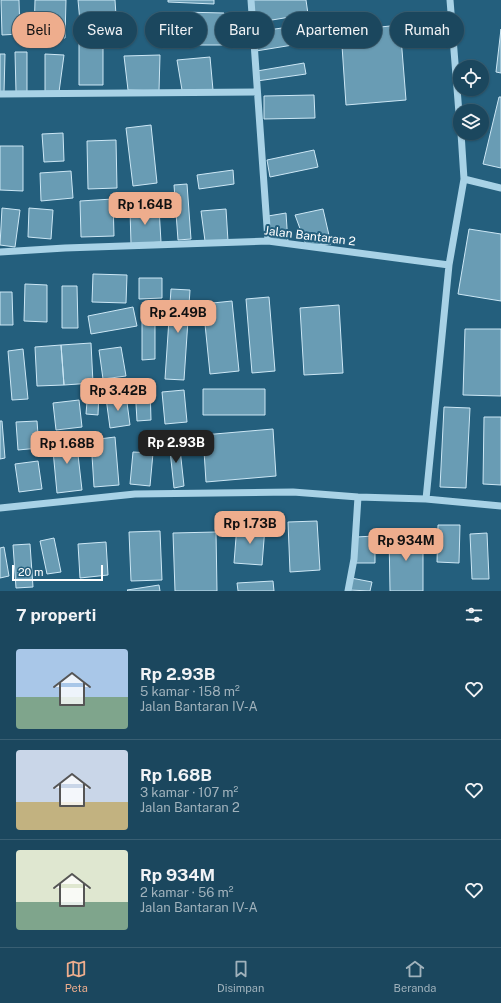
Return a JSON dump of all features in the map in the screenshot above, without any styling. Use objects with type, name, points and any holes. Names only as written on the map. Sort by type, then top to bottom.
[{"type":"street","points":[[252,0],[268,241]]},
{"type":"street","points":[[450,0],[458,104]]},
{"type":"street","points":[[0,94],[258,92]]},
{"type":"street","points":[[426,499],[449,265],[464,179],[461,140]]},
{"type":"street","points":[[464,179],[501,188]]},
{"type":"street","name":"Jalan Bantaran 2","points":[[0,252],[65,248],[268,241],[449,265]]},
{"type":"street","points":[[0,508],[135,494],[293,492],[358,497],[426,499],[501,506]]},
{"type":"street","points":[[348,591],[354,559],[358,497]]},
{"type":"building","points":[[1,0],[19,0],[19,12],[12,12],[12,34],[2,35]]},
{"type":"building","points":[[35,0],[66,0],[65,38],[65,12],[35,12]]},
{"type":"building","points":[[78,0],[115,0],[116,12],[79,12]]},
{"type":"building","points":[[168,0],[214,0],[214,4],[168,2]]},
{"type":"building","points":[[252,0],[306,0],[308,12],[282,12],[282,18],[274,20],[274,12],[253,12]]},
{"type":"building","points":[[207,13],[215,13],[215,45],[207,45]]},
{"type":"building","points":[[390,26],[390,48],[402,48],[406,100],[346,105],[342,48],[382,48],[382,27]]},
{"type":"building","points":[[282,28],[282,47],[256,51],[256,48],[274,48],[274,29]]},
{"type":"building","points":[[501,29],[501,73],[496,72]]},
{"type":"building","points":[[79,48],[103,48],[103,85],[79,85]]},
{"type":"building","points":[[15,52],[27,52],[27,92],[16,92]]},
{"type":"building","points":[[0,54],[5,54],[4,93],[0,93]]},
{"type":"building","points":[[45,54],[64,55],[59,92],[45,92]]},
{"type":"building","points":[[160,55],[159,91],[128,90],[124,56]]},
{"type":"building","points":[[210,57],[213,90],[182,90],[177,60]]},
{"type":"building","points":[[304,63],[306,74],[257,81],[257,71]]},
{"type":"building","points":[[314,95],[315,118],[264,119],[264,96]]},
{"type":"building","points":[[499,97],[501,97],[501,168],[483,164]]},
{"type":"building","points":[[151,125],[157,183],[133,186],[126,128]]},
{"type":"building","points":[[63,133],[64,161],[44,162],[42,134]]},
{"type":"building","points":[[116,140],[117,188],[88,189],[87,141]]},
{"type":"building","points":[[0,146],[23,146],[23,191],[0,190]]},
{"type":"building","points":[[314,150],[318,167],[270,177],[267,160]]},
{"type":"building","points":[[233,170],[234,184],[199,189],[197,175]]},
{"type":"building","points":[[71,171],[73,198],[41,201],[40,173]]},
{"type":"building","points":[[187,184],[191,239],[178,240],[174,185]]},
{"type":"building","points":[[113,199],[114,236],[81,237],[80,201]]},
{"type":"building","points":[[2,208],[20,210],[15,247],[0,245]]},
{"type":"building","points":[[29,208],[53,210],[51,239],[28,237]]},
{"type":"building","points":[[159,208],[161,242],[131,244],[130,210]]},
{"type":"building","points":[[226,209],[228,241],[205,241],[201,211]]},
{"type":"building","points":[[323,209],[331,244],[306,245],[295,215]]},
{"type":"building","points":[[286,213],[288,243],[270,240],[268,216]]},
{"type":"building","points":[[469,229],[501,234],[501,301],[458,294]]},
{"type":"building","points":[[93,274],[127,275],[126,303],[92,302]]},
{"type":"building","points":[[139,278],[162,278],[162,298],[139,299]]},
{"type":"building","points":[[25,284],[47,285],[47,322],[24,321]]},
{"type":"building","points":[[62,286],[77,286],[78,328],[62,328]]},
{"type":"building","points":[[171,289],[190,290],[184,380],[165,379]]},
{"type":"building","points":[[0,292],[12,292],[13,325],[0,325]]},
{"type":"building","points":[[269,297],[275,371],[252,373],[246,299]]},
{"type":"building","points":[[232,301],[239,371],[210,374],[203,304]]},
{"type":"building","points":[[339,305],[343,373],[304,375],[300,308]]},
{"type":"building","points":[[133,307],[137,326],[91,334],[88,316]]},
{"type":"building","points":[[142,322],[155,322],[155,359],[142,360]]},
{"type":"building","points":[[465,329],[501,329],[501,396],[463,395]]},
{"type":"building","points":[[91,343],[93,383],[64,385],[61,345]]},
{"type":"building","points":[[61,345],[64,385],[37,386],[35,347]]},
{"type":"building","points":[[121,347],[126,376],[103,379],[99,350]]},
{"type":"building","points":[[23,349],[28,399],[12,400],[8,351]]},
{"type":"building","points":[[150,386],[151,420],[137,421],[135,387]]},
{"type":"building","points":[[88,389],[99,390],[98,415],[86,414]]},
{"type":"building","points":[[203,389],[265,389],[265,415],[203,415]]},
{"type":"building","points":[[184,390],[187,422],[165,424],[162,392]]},
{"type":"building","points":[[126,395],[130,425],[110,428],[106,398]]},
{"type":"building","points":[[79,400],[82,427],[56,430],[53,403]]},
{"type":"building","points":[[444,407],[470,408],[466,488],[440,487]]},
{"type":"building","points":[[484,417],[501,417],[501,485],[483,484]]},
{"type":"building","points":[[0,421],[2,421],[5,458],[0,459]]},
{"type":"building","points":[[37,421],[39,448],[18,450],[16,422]]},
{"type":"building","points":[[273,429],[276,476],[206,482],[203,435]]},
{"type":"building","points":[[76,437],[82,490],[57,493],[52,440]]},
{"type":"building","points":[[115,437],[119,485],[94,487],[91,440]]},
{"type":"building","points":[[179,440],[184,486],[174,488],[169,441]]},
{"type":"building","points":[[133,452],[153,453],[150,486],[130,484]]},
{"type":"building","points":[[38,461],[42,489],[19,492],[15,464]]},
{"type":"building","points":[[317,521],[320,570],[290,572],[288,522]]},
{"type":"building","points":[[237,525],[265,527],[262,565],[234,563]]},
{"type":"building","points":[[438,525],[460,525],[459,563],[437,562]]},
{"type":"building","points":[[160,531],[162,580],[131,581],[129,532]]},
{"type":"building","points":[[216,532],[217,591],[175,591],[173,533]]},
{"type":"building","points":[[423,532],[423,591],[390,591],[389,533]]},
{"type":"building","points":[[487,533],[489,579],[472,579],[470,534]]},
{"type":"building","points":[[375,536],[375,563],[353,563],[356,537]]},
{"type":"building","points":[[54,538],[61,572],[47,574],[40,541]]},
{"type":"building","points":[[106,542],[108,575],[80,578],[78,544]]},
{"type":"building","points":[[30,544],[33,587],[16,588],[13,545]]},
{"type":"building","points":[[4,547],[9,576],[0,578],[0,548]]},
{"type":"building","points":[[351,578],[372,582],[370,591],[349,590]]},
{"type":"building","points":[[273,581],[274,591],[238,591],[237,583]]},
{"type":"building","points":[[159,585],[160,591],[127,590]]}]
